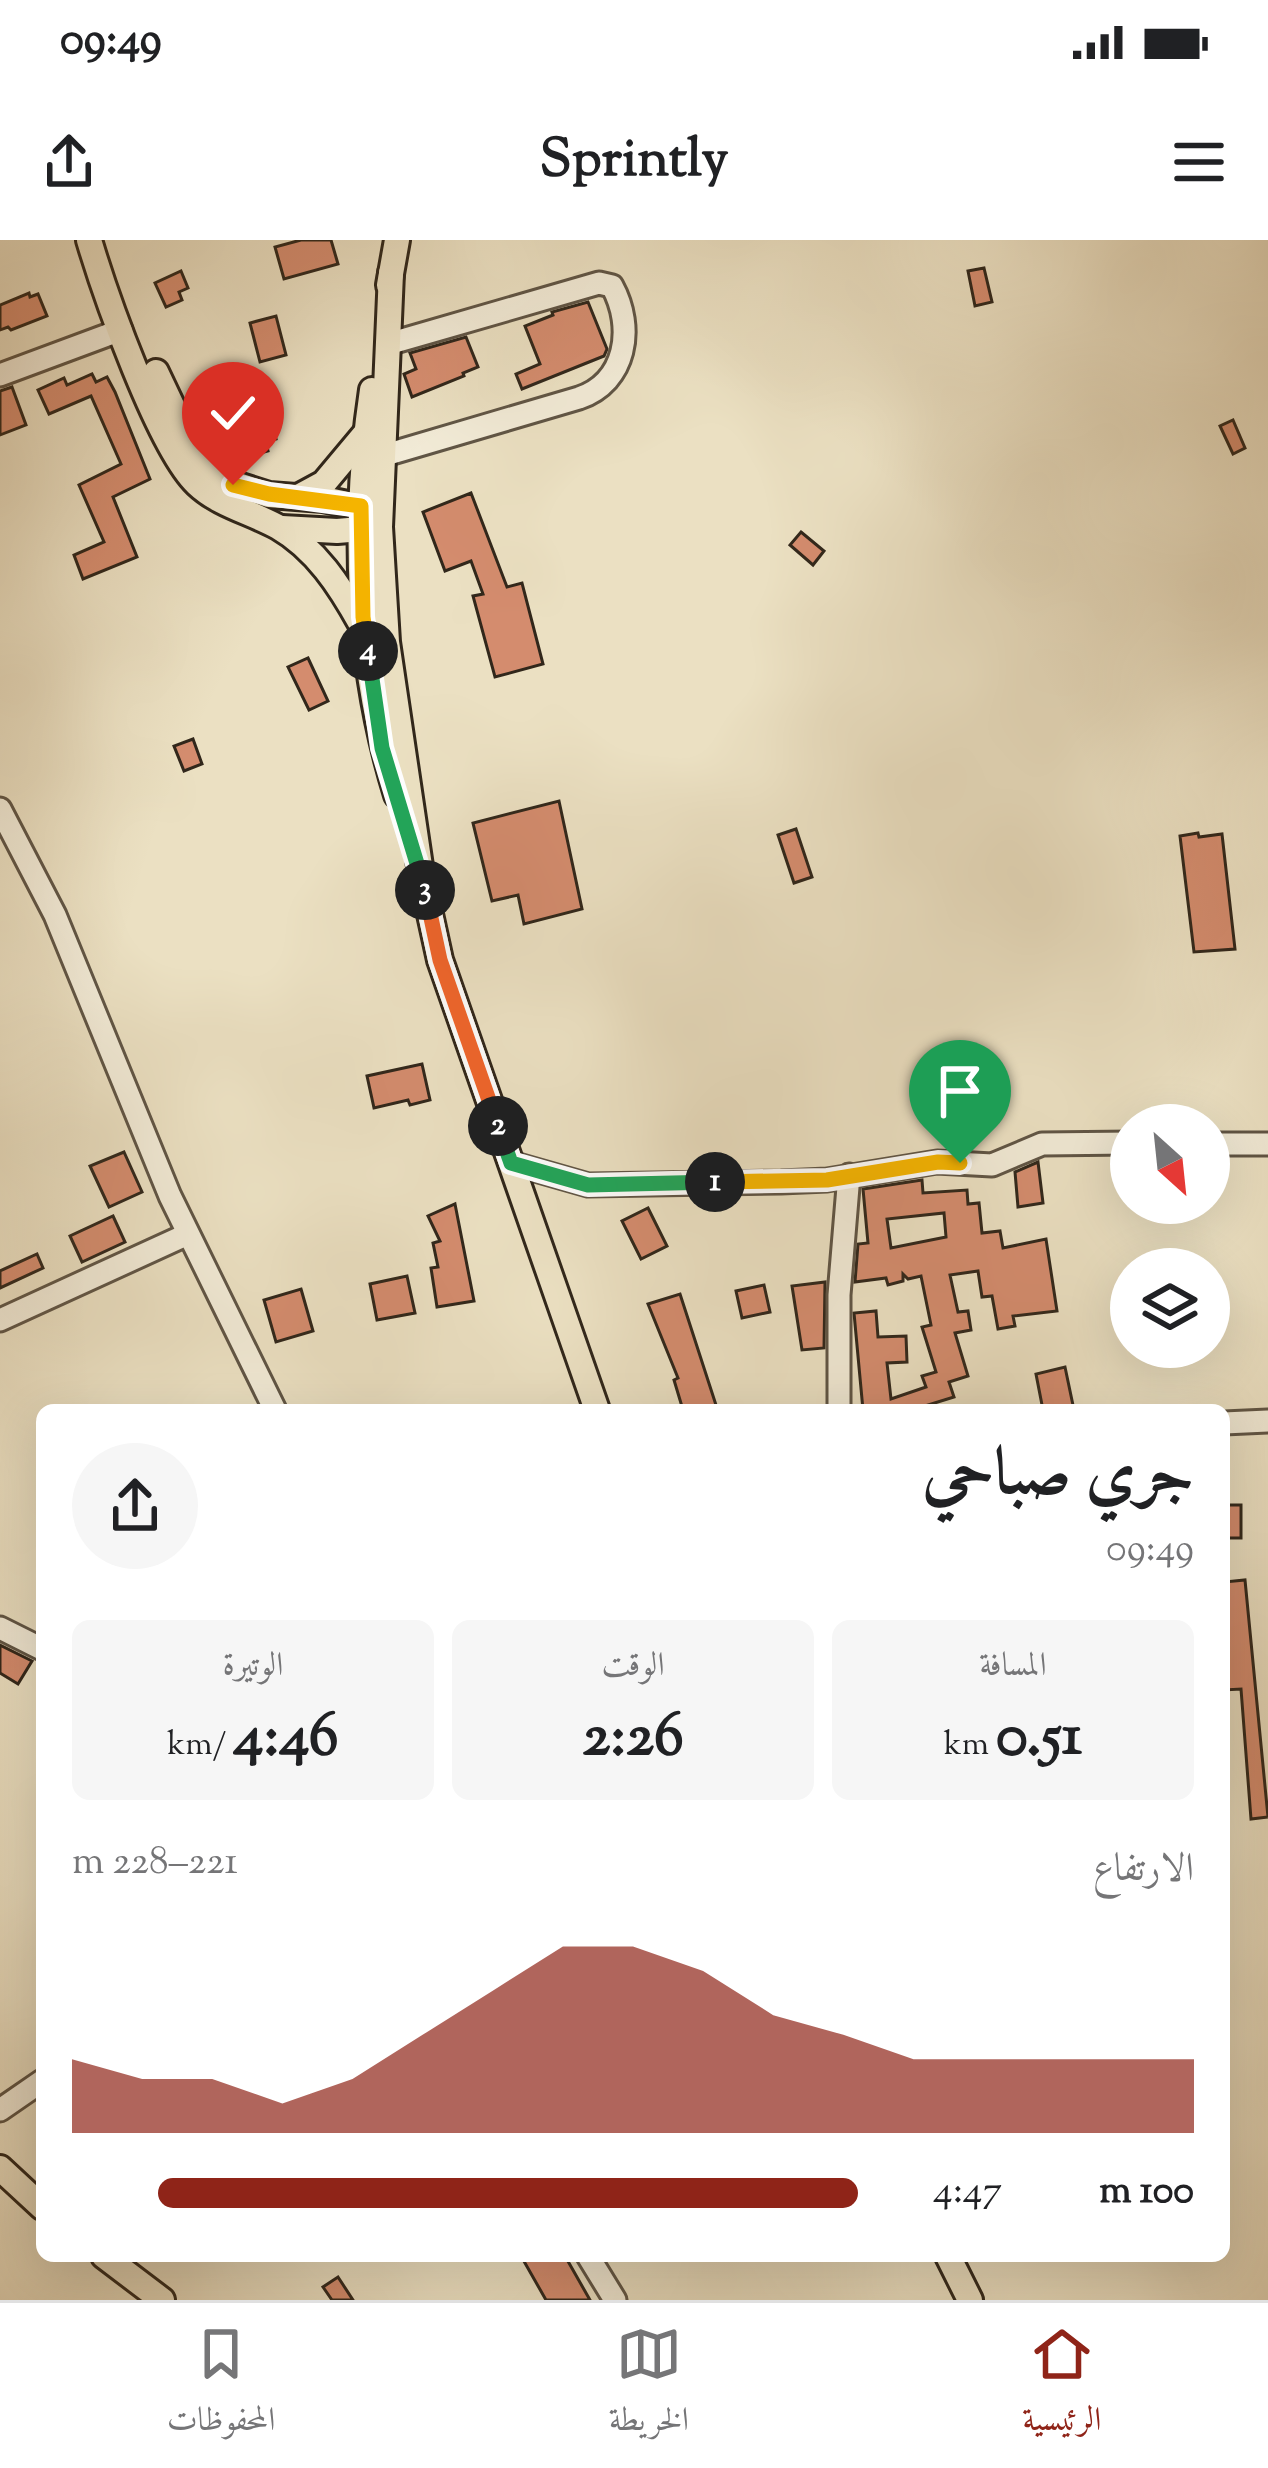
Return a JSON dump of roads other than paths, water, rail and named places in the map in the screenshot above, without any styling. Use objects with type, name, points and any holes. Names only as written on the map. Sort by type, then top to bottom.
[{"type":"main road","points":[[89,240],[122,330],[184,470],[215,498],[279,528],[327,570],[365,632]]},
{"type":"main road","points":[[107,240],[159,379],[206,467],[233,485],[370,518]]},
{"type":"main road","points":[[397,240],[365,433],[370,518],[422,872],[440,960],[595,1404]]},
{"type":"main road","points":[[391,273],[382,456],[370,518],[365,632],[382,748],[422,872]]},
{"type":"main road","points":[[298,497],[325,483],[365,433]]},
{"type":"main road","points":[[279,528],[370,518]]},
{"type":"main road","points":[[0,2168],[36,2201]]},
{"type":"main road","points":[[112,2262],[162,2300]]},
{"type":"main road","points":[[951,2262],[970,2300]]},
{"type":"street","points":[[382,456],[602,388],[620,363],[622,316],[612,286],[599,283],[388,344]]},
{"type":"street","points":[[0,375],[122,330]]},
{"type":"street","points":[[0,809],[55,916],[188,1234],[272,1404]]},
{"type":"street","points":[[511,1163],[602,1186],[827,1180],[938,1162],[992,1165],[1042,1144],[1110,1143]]},
{"type":"street","points":[[1230,1144],[1268,1144]]},
{"type":"street","points":[[839,1404],[839,1295],[849,1174]]},
{"type":"street","points":[[0,1320],[188,1234]]},
{"type":"street","points":[[1230,1423],[1268,1421]]},
{"type":"street","points":[[0,1628],[36,1646]]},
{"type":"street","points":[[0,2110],[36,2085]]},
{"type":"street","points":[[592,2262],[615,2300]]}]
